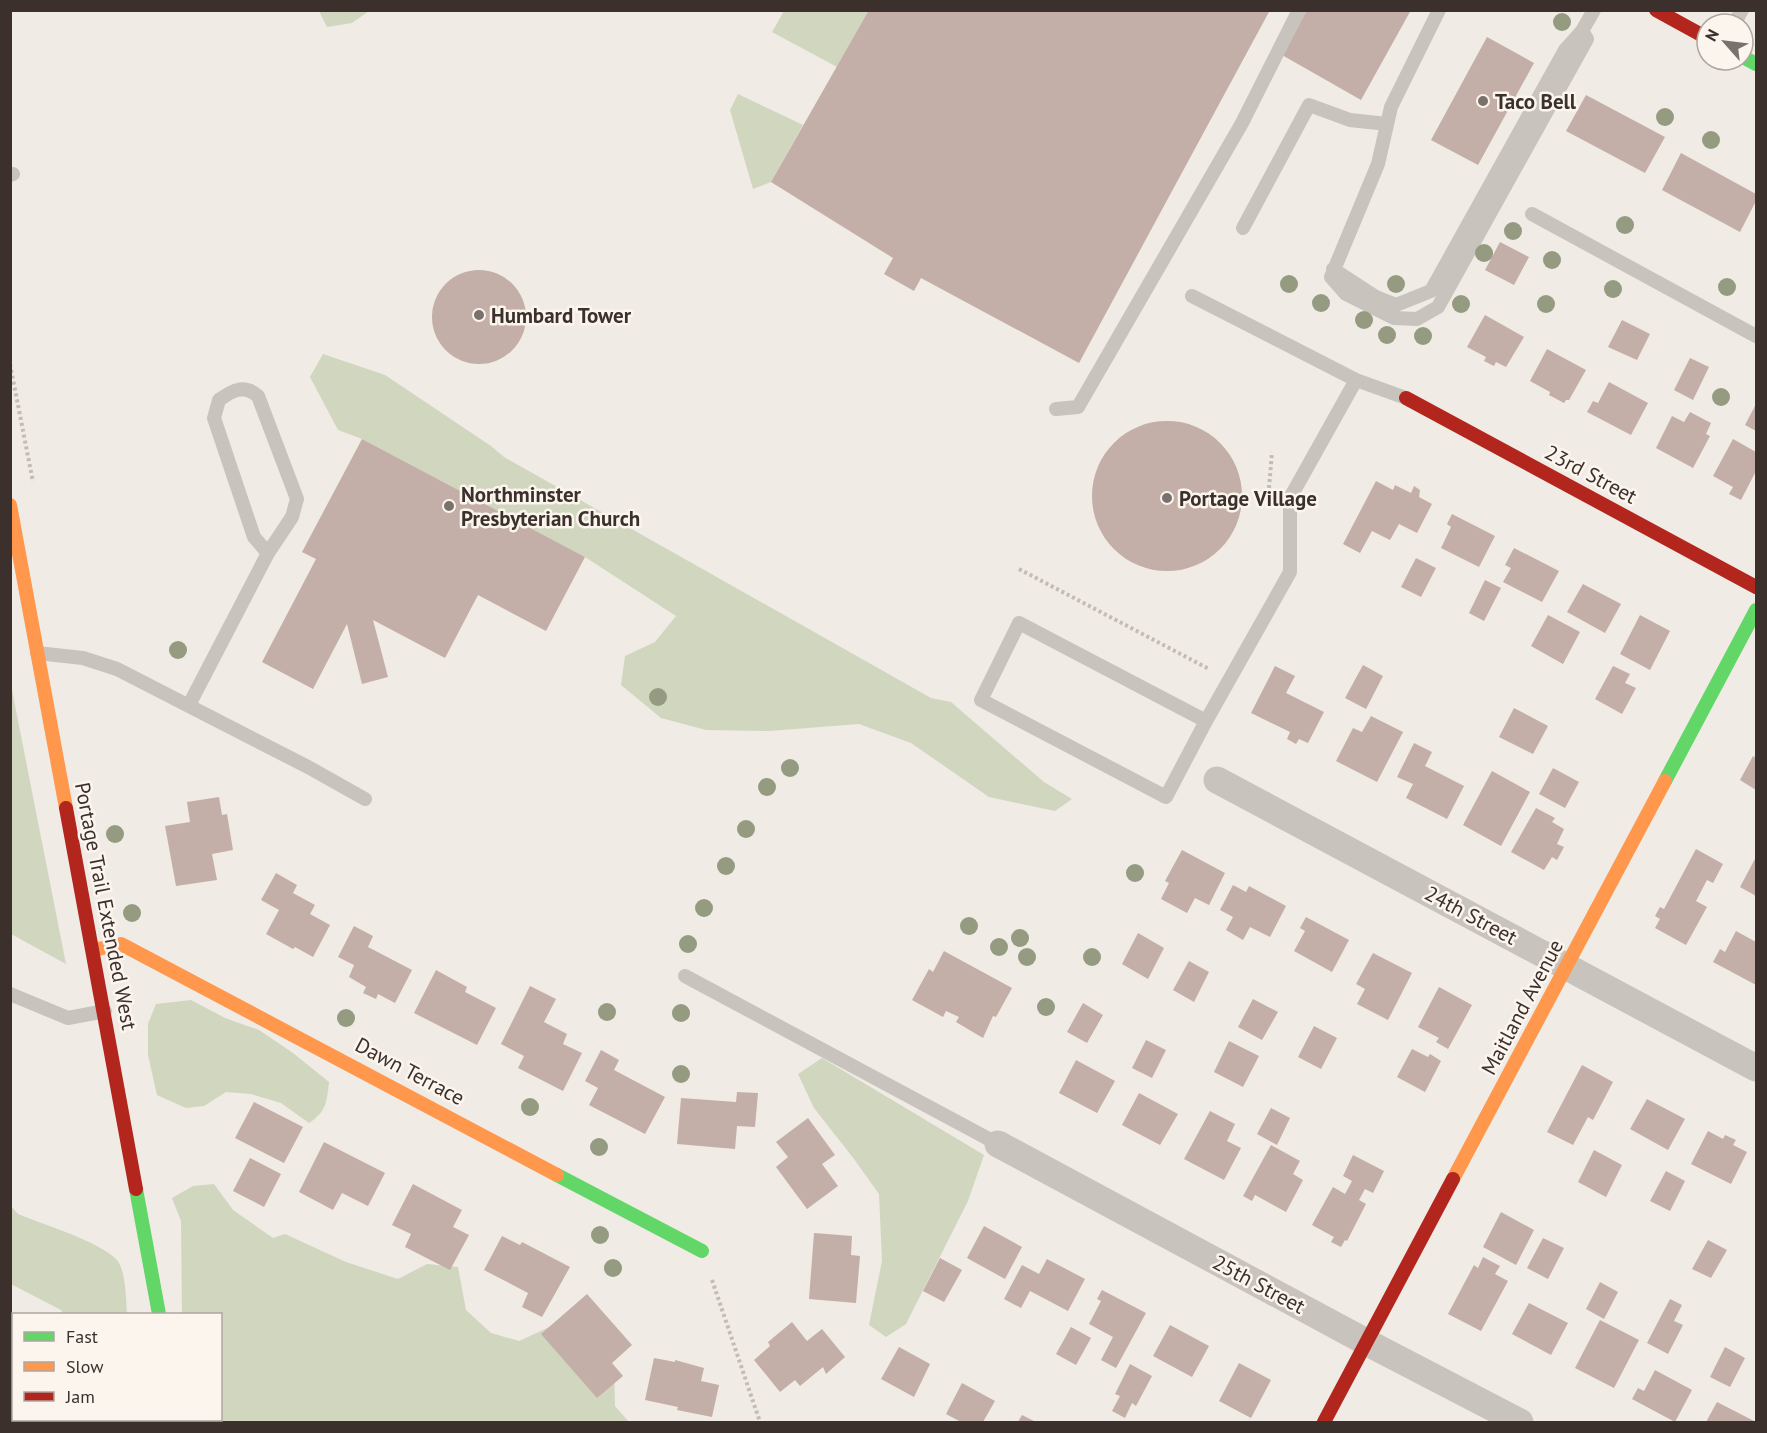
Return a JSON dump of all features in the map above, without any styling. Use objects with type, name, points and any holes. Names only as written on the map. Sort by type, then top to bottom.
[{"type":"street","points":[[1656,10],[1695,31]]},
{"type":"street","name":"23rd Street","points":[[1406,398],[1756,587]]},
{"type":"street","name":"Portage Trail Extended West","points":[[10,505],[94,950],[159,1313]]},
{"type":"street","name":"Maitland Avenue","points":[[1324,1422],[1756,610]]},
{"type":"street","name":"24th Street","points":[[1217,780],[1756,1068]]},
{"type":"street","name":"Dawn Terrace","points":[[94,950],[121,944],[702,1251]]},
{"type":"street","name":"25th Street","points":[[998,1144],[1520,1422]]},
{"type":"lane","points":[[1056,409],[1078,407],[1242,123],[1299,10]]},
{"type":"lane","points":[[1439,10],[1391,107],[1378,164],[1331,277],[1346,294],[1394,318],[1417,320],[1438,307],[1587,39],[1582,31]]},
{"type":"lane","points":[[1333,269],[1376,297],[1396,305],[1431,291],[1565,50],[1582,31],[1594,10]]},
{"type":"lane","points":[[1243,228],[1309,105],[1350,120],[1387,124]]},
{"type":"lane","points":[[1532,214],[1756,336]]},
{"type":"lane","points":[[1192,296],[1356,380],[1406,398]]},
{"type":"lane","points":[[1206,721],[1019,623],[981,700],[1166,797],[1290,572],[1290,498],[1356,380]]},
{"type":"lane","points":[[189,705],[268,553],[292,517],[297,499],[258,396],[243,388],[231,391],[219,400],[214,418],[255,537],[268,553]]},
{"type":"lane","points":[[37,653],[83,658],[117,669],[335,781],[365,799]]},
{"type":"lane","points":[[685,976],[998,1144]]},
{"type":"lane","points":[[10,994],[68,1018],[105,1011]]},
{"type":"path","points":[[1268,496],[1272,452]]},
{"type":"path","points":[[1018,569],[1209,669],[1214,660]]},
{"type":"path","points":[[702,1251],[760,1422]]},
{"type":"green space","points":[[319,11],[369,11],[352,23],[327,27]]},
{"type":"green space","points":[[784,11],[869,11],[837,67],[772,32]]},
{"type":"green space","points":[[738,94],[803,125],[771,182],[753,189],[730,110]]},
{"type":"green space","points":[[323,354],[385,375],[504,457],[931,698],[951,702],[1044,782],[1072,799],[1055,811],[989,797],[911,743],[859,724],[769,731],[706,730],[661,718],[621,685],[625,656],[655,642],[676,616],[585,557],[362,439],[338,430],[310,377]]},
{"type":"green space","points":[[10,680],[66,964],[11,934]]},
{"type":"green space","points":[[191,1000],[225,1018],[259,1030],[293,1053],[329,1082],[326,1101],[319,1115],[309,1123],[281,1103],[251,1094],[226,1092],[204,1106],[186,1108],[157,1095],[148,1055],[148,1024],[156,1004]]},
{"type":"green space","points":[[822,1058],[984,1155],[968,1201],[906,1324],[886,1337],[869,1325],[882,1261],[879,1194],[814,1108],[798,1074]]},
{"type":"green space","points":[[214,1184],[233,1210],[273,1238],[285,1234],[346,1262],[398,1279],[427,1264],[458,1267],[466,1310],[491,1333],[519,1341],[556,1324],[614,1367],[615,1406],[629,1422],[198,1422],[196,1421],[222,1421],[222,1313],[182,1313],[181,1221],[172,1198],[193,1186]]},
{"type":"green space","points":[[11,1206],[18,1214],[85,1240],[117,1260],[124,1278],[127,1313],[62,1313],[61,1310],[11,1284]]},
{"type":"building","points":[[869,10],[1270,10],[1079,363],[921,278],[914,291],[884,274],[893,258],[771,182]]},
{"type":"building","points":[[1307,10],[1411,10],[1361,100],[1282,55]]},
{"type":"building","name":"Taco Bell","points":[[1487,37],[1534,63],[1478,165],[1431,140]]},
{"type":"building","points":[[1586,95],[1665,137],[1645,173],[1566,131]]},
{"type":"building","points":[[1681,153],[1756,194],[1756,201],[1740,232],[1662,190]]},
{"type":"building","points":[[1500,242],[1529,257],[1514,285],[1485,270]]},
{"type":"building","name":"Humbard Tower","points":[[479,270],[497,274],[512,284],[522,299],[526,317],[522,335],[512,350],[497,360],[479,364],[461,360],[446,350],[436,335],[432,317],[436,299],[446,284],[461,274]]},
{"type":"building","points":[[1485,315],[1524,337],[1506,367],[1496,362],[1494,366],[1484,361],[1486,357],[1467,347]]},
{"type":"building","points":[[1622,320],[1650,334],[1637,360],[1608,347]]},
{"type":"building","points":[[1547,349],[1586,370],[1569,400],[1564,403],[1530,381]]},
{"type":"building","points":[[1690,358],[1709,367],[1693,400],[1674,390]]},
{"type":"building","points":[[1609,382],[1648,403],[1631,435],[1587,412],[1593,401],[1598,403]]},
{"type":"building","points":[[1756,404],[1756,431],[1745,425]]},
{"type":"building","points":[[1690,412],[1711,423],[1706,434],[1710,436],[1693,468],[1656,448],[1672,416],[1684,422]]},
{"type":"building","name":"Portage Village","points":[[1167,421],[1196,427],[1220,443],[1236,467],[1242,496],[1236,525],[1220,549],[1196,565],[1167,571],[1138,565],[1114,549],[1098,525],[1092,496],[1098,467],[1114,443],[1138,427]]},
{"type":"building","points":[[362,439],[585,557],[546,631],[478,595],[445,658],[373,620],[388,677],[362,684],[347,624],[313,689],[262,662],[316,559],[302,552]]},
{"type":"building","points":[[1733,439],[1756,452],[1756,471],[1741,500],[1729,494],[1733,487],[1713,476]]},
{"type":"building","points":[[1376,481],[1393,490],[1395,485],[1411,493],[1414,486],[1420,490],[1419,497],[1432,504],[1417,533],[1399,524],[1390,540],[1372,531],[1360,553],[1343,544]]},
{"type":"building","points":[[1452,514],[1495,536],[1479,567],[1441,548],[1451,527],[1447,524]]},
{"type":"building","points":[[1514,548],[1559,571],[1542,602],[1503,582],[1511,568],[1505,565]]},
{"type":"building","points":[[1416,558],[1436,568],[1421,597],[1401,587]]},
{"type":"building","points":[[1485,580],[1501,588],[1484,621],[1469,613]]},
{"type":"building","points":[[1583,584],[1621,604],[1605,633],[1567,612]]},
{"type":"building","points":[[1548,615],[1580,632],[1563,664],[1531,646]]},
{"type":"building","points":[[1640,615],[1670,631],[1650,670],[1620,654]]},
{"type":"building","points":[[1363,665],[1383,676],[1366,709],[1345,698]]},
{"type":"building","points":[[1275,666],[1295,676],[1286,693],[1324,712],[1308,743],[1299,739],[1296,744],[1287,739],[1290,732],[1251,713]]},
{"type":"building","points":[[1613,666],[1630,674],[1625,683],[1636,688],[1622,714],[1595,699]]},
{"type":"building","points":[[1514,708],[1548,726],[1533,754],[1499,737]]},
{"type":"building","points":[[1371,716],[1403,732],[1377,782],[1336,761],[1353,728],[1362,732]]},
{"type":"building","points":[[1414,743],[1432,752],[1425,766],[1464,786],[1447,819],[1406,798],[1413,784],[1397,777]]},
{"type":"building","points":[[1753,756],[1756,758],[1756,790],[1740,780]]},
{"type":"building","points":[[1553,768],[1579,782],[1565,808],[1539,794]]},
{"type":"building","points":[[1492,771],[1530,792],[1501,846],[1463,825]]},
{"type":"building","points":[[219,797],[222,815],[227,814],[233,850],[212,854],[217,880],[176,886],[165,826],[190,822],[187,802]]},
{"type":"building","points":[[1536,808],[1555,818],[1552,822],[1564,829],[1557,844],[1564,847],[1557,860],[1552,857],[1544,870],[1511,852]]},
{"type":"building","points":[[1696,849],[1723,864],[1713,883],[1707,880],[1696,901],[1707,907],[1686,945],[1655,928],[1660,919],[1655,916],[1660,907],[1664,909]]},
{"type":"building","points":[[1182,850],[1225,873],[1209,905],[1195,898],[1187,913],[1161,899],[1169,883],[1165,881]]},
{"type":"building","points":[[1756,857],[1756,896],[1740,887]]},
{"type":"building","points":[[276,873],[297,885],[293,893],[315,905],[310,914],[330,925],[313,957],[266,934],[279,910],[261,900]]},
{"type":"building","points":[[1233,885],[1246,892],[1249,886],[1286,906],[1270,937],[1250,927],[1243,940],[1226,930],[1233,917],[1220,910]]},
{"type":"building","points":[[1306,917],[1349,940],[1332,972],[1294,951],[1305,931],[1300,928]]},
{"type":"building","points":[[354,926],[373,936],[368,947],[412,970],[395,1003],[378,994],[376,999],[363,993],[366,987],[349,977],[354,965],[338,957]]},
{"type":"building","points":[[1736,931],[1756,942],[1756,985],[1713,962],[1720,949],[1725,952]]},
{"type":"building","points":[[1138,933],[1164,948],[1148,979],[1122,964]]},
{"type":"building","points":[[944,951],[1012,988],[996,1017],[993,1016],[983,1038],[956,1022],[959,1017],[946,1011],[943,1017],[912,1000],[929,969],[933,972]]},
{"type":"building","points":[[1373,953],[1412,973],[1388,1020],[1357,1004],[1365,989],[1356,984]]},
{"type":"building","points":[[1189,961],[1209,972],[1194,1002],[1173,990]]},
{"type":"building","points":[[436,970],[467,987],[465,992],[496,1008],[477,1045],[414,1013]]},
{"type":"building","points":[[530,986],[556,999],[544,1022],[567,1034],[563,1044],[582,1053],[563,1091],[518,1068],[524,1056],[501,1044]]},
{"type":"building","points":[[1439,987],[1472,1005],[1448,1049],[1436,1042],[1439,1038],[1418,1027]]},
{"type":"building","points":[[1253,999],[1278,1012],[1262,1040],[1238,1027]]},
{"type":"building","points":[[1083,1003],[1103,1015],[1087,1043],[1067,1032]]},
{"type":"building","points":[[1314,1026],[1337,1038],[1321,1069],[1298,1057]]},
{"type":"building","points":[[1146,1040],[1166,1050],[1152,1078],[1132,1068]]},
{"type":"building","points":[[1229,1041],[1259,1056],[1243,1087],[1214,1072]]},
{"type":"building","points":[[1412,1049],[1428,1057],[1430,1054],[1441,1061],[1425,1092],[1397,1077]]},
{"type":"building","points":[[601,1050],[619,1060],[614,1070],[665,1097],[645,1134],[589,1105],[598,1088],[585,1081]]},
{"type":"building","points":[[1076,1060],[1115,1081],[1097,1113],[1059,1093]]},
{"type":"building","points":[[1582,1065],[1613,1082],[1593,1120],[1588,1117],[1573,1145],[1547,1132]]},
{"type":"building","points":[[737,1092],[758,1093],[755,1127],[737,1126],[735,1149],[677,1144],[681,1098],[736,1102]]},
{"type":"building","points":[[1139,1093],[1178,1114],[1160,1145],[1122,1125]]},
{"type":"building","points":[[1647,1099],[1685,1119],[1668,1150],[1630,1129]]},
{"type":"building","points":[[254,1102],[303,1127],[284,1163],[235,1138]]},
{"type":"building","points":[[1271,1108],[1290,1118],[1277,1145],[1257,1134]]},
{"type":"building","points":[[1210,1111],[1235,1124],[1227,1141],[1241,1148],[1224,1180],[1184,1159]]},
{"type":"building","points":[[808,1118],[835,1155],[822,1164],[838,1186],[807,1209],[776,1167],[788,1157],[776,1142]]},
{"type":"building","points":[[1708,1131],[1723,1139],[1725,1135],[1736,1140],[1733,1145],[1747,1152],[1731,1184],[1691,1164]]},
{"type":"building","points":[[324,1142],[385,1173],[368,1206],[342,1193],[333,1210],[299,1192]]},
{"type":"building","points":[[1271,1145],[1300,1161],[1293,1174],[1303,1180],[1286,1212],[1255,1195],[1252,1201],[1243,1196]]},
{"type":"building","points":[[1594,1150],[1622,1165],[1606,1197],[1578,1182]]},
{"type":"building","points":[[1353,1155],[1384,1171],[1373,1193],[1365,1189],[1359,1200],[1366,1204],[1347,1241],[1345,1240],[1341,1247],[1331,1242],[1334,1237],[1312,1225],[1333,1187],[1345,1194],[1352,1181],[1343,1176]]},
{"type":"building","points":[[250,1158],[281,1174],[264,1207],[233,1191]]},
{"type":"building","points":[[1666,1171],[1685,1181],[1670,1211],[1650,1201]]},
{"type":"building","points":[[413,1184],[462,1210],[453,1227],[469,1235],[450,1270],[405,1247],[411,1234],[392,1225]]},
{"type":"building","points":[[1501,1212],[1534,1230],[1516,1265],[1483,1247]]},
{"type":"building","points":[[984,1226],[1022,1247],[1005,1279],[967,1258]]},
{"type":"building","points":[[814,1233],[852,1236],[851,1255],[860,1256],[856,1303],[809,1299]]},
{"type":"building","points":[[502,1236],[520,1245],[522,1242],[570,1267],[542,1317],[522,1307],[528,1293],[484,1270]]},
{"type":"building","points":[[1543,1238],[1564,1248],[1548,1279],[1527,1268]]},
{"type":"building","points":[[1708,1240],[1727,1250],[1711,1278],[1692,1269]]},
{"type":"building","points":[[1483,1257],[1500,1266],[1495,1274],[1508,1281],[1481,1331],[1448,1314],[1474,1265],[1478,1268]]},
{"type":"building","points":[[940,1258],[962,1270],[944,1302],[923,1291]]},
{"type":"building","points":[[1047,1259],[1085,1279],[1068,1311],[1030,1291],[1021,1308],[1004,1299],[1022,1265],[1039,1274]]},
{"type":"building","points":[[1600,1282],[1618,1292],[1604,1319],[1586,1309]]},
{"type":"building","points":[[1102,1290],[1146,1313],[1116,1368],[1101,1360],[1113,1337],[1089,1324],[1101,1301],[1097,1299]]},
{"type":"building","points":[[587,1294],[632,1345],[612,1363],[623,1376],[597,1398],[541,1334]]},
{"type":"building","points":[[1670,1299],[1682,1305],[1674,1321],[1683,1325],[1668,1354],[1647,1343]]},
{"type":"building","points":[[1529,1303],[1568,1323],[1551,1355],[1512,1334]]},
{"type":"building","points":[[1600,1320],[1639,1340],[1614,1388],[1575,1368]]},
{"type":"building","points":[[792,1322],[807,1341],[822,1329],[845,1357],[826,1374],[823,1367],[800,1386],[795,1380],[780,1392],[754,1360],[770,1346],[768,1342]]},
{"type":"building","points":[[1170,1325],[1209,1346],[1192,1377],[1153,1356]]},
{"type":"building","points":[[1071,1327],[1091,1338],[1076,1365],[1056,1354]]},
{"type":"building","points":[[899,1347],[930,1364],[914,1397],[881,1379]]},
{"type":"building","points":[[1725,1347],[1745,1358],[1730,1387],[1710,1377]]},
{"type":"building","points":[[654,1358],[675,1362],[675,1360],[704,1368],[701,1381],[719,1385],[712,1417],[677,1410],[678,1407],[645,1400]]},
{"type":"building","points":[[1239,1363],[1271,1380],[1251,1418],[1219,1401]]},
{"type":"building","points":[[1130,1364],[1152,1376],[1136,1406],[1132,1403],[1125,1418],[1112,1411],[1120,1396],[1115,1394]]},
{"type":"building","points":[[1655,1370],[1692,1390],[1675,1422],[1632,1399],[1638,1388],[1644,1391]]},
{"type":"building","points":[[12,1372],[12,1396],[10,1395]]},
{"type":"building","points":[[962,1383],[995,1401],[983,1422],[961,1422],[946,1414]]},
{"type":"building","points":[[1717,1402],[1756,1422],[1706,1422]]},
{"type":"building","points":[[1022,1415],[1036,1422],[1018,1422]]},
{"type":"building","points":[[28,1421],[62,1421],[62,1422]]},
{"type":"traffic: fast","points":[[1665,781],[1756,610]]},
{"type":"traffic: fast","points":[[557,1175],[702,1251]]},
{"type":"traffic: fast","points":[[136,1189],[159,1313]]},
{"type":"traffic: slow","points":[[10,505],[66,808]]},
{"type":"traffic: slow","points":[[1453,1179],[1665,781]]},
{"type":"traffic: slow","points":[[94,950],[121,944],[557,1175]]},
{"type":"traffic: jam","points":[[1656,10],[1695,31]]},
{"type":"traffic: jam","points":[[1406,398],[1756,587]]},
{"type":"traffic: jam","points":[[66,808],[136,1189]]},
{"type":"traffic: jam","points":[[1324,1422],[1453,1179]]},
{"type":"place","name":"Taco Bell","points":[[1483,101]]},
{"type":"place","name":"Humbard Tower","points":[[479,315]]},
{"type":"place","name":"Portage Village","points":[[1167,498]]},
{"type":"place","name":"Northminster Presbyterian Church","points":[[449,506]]}]
